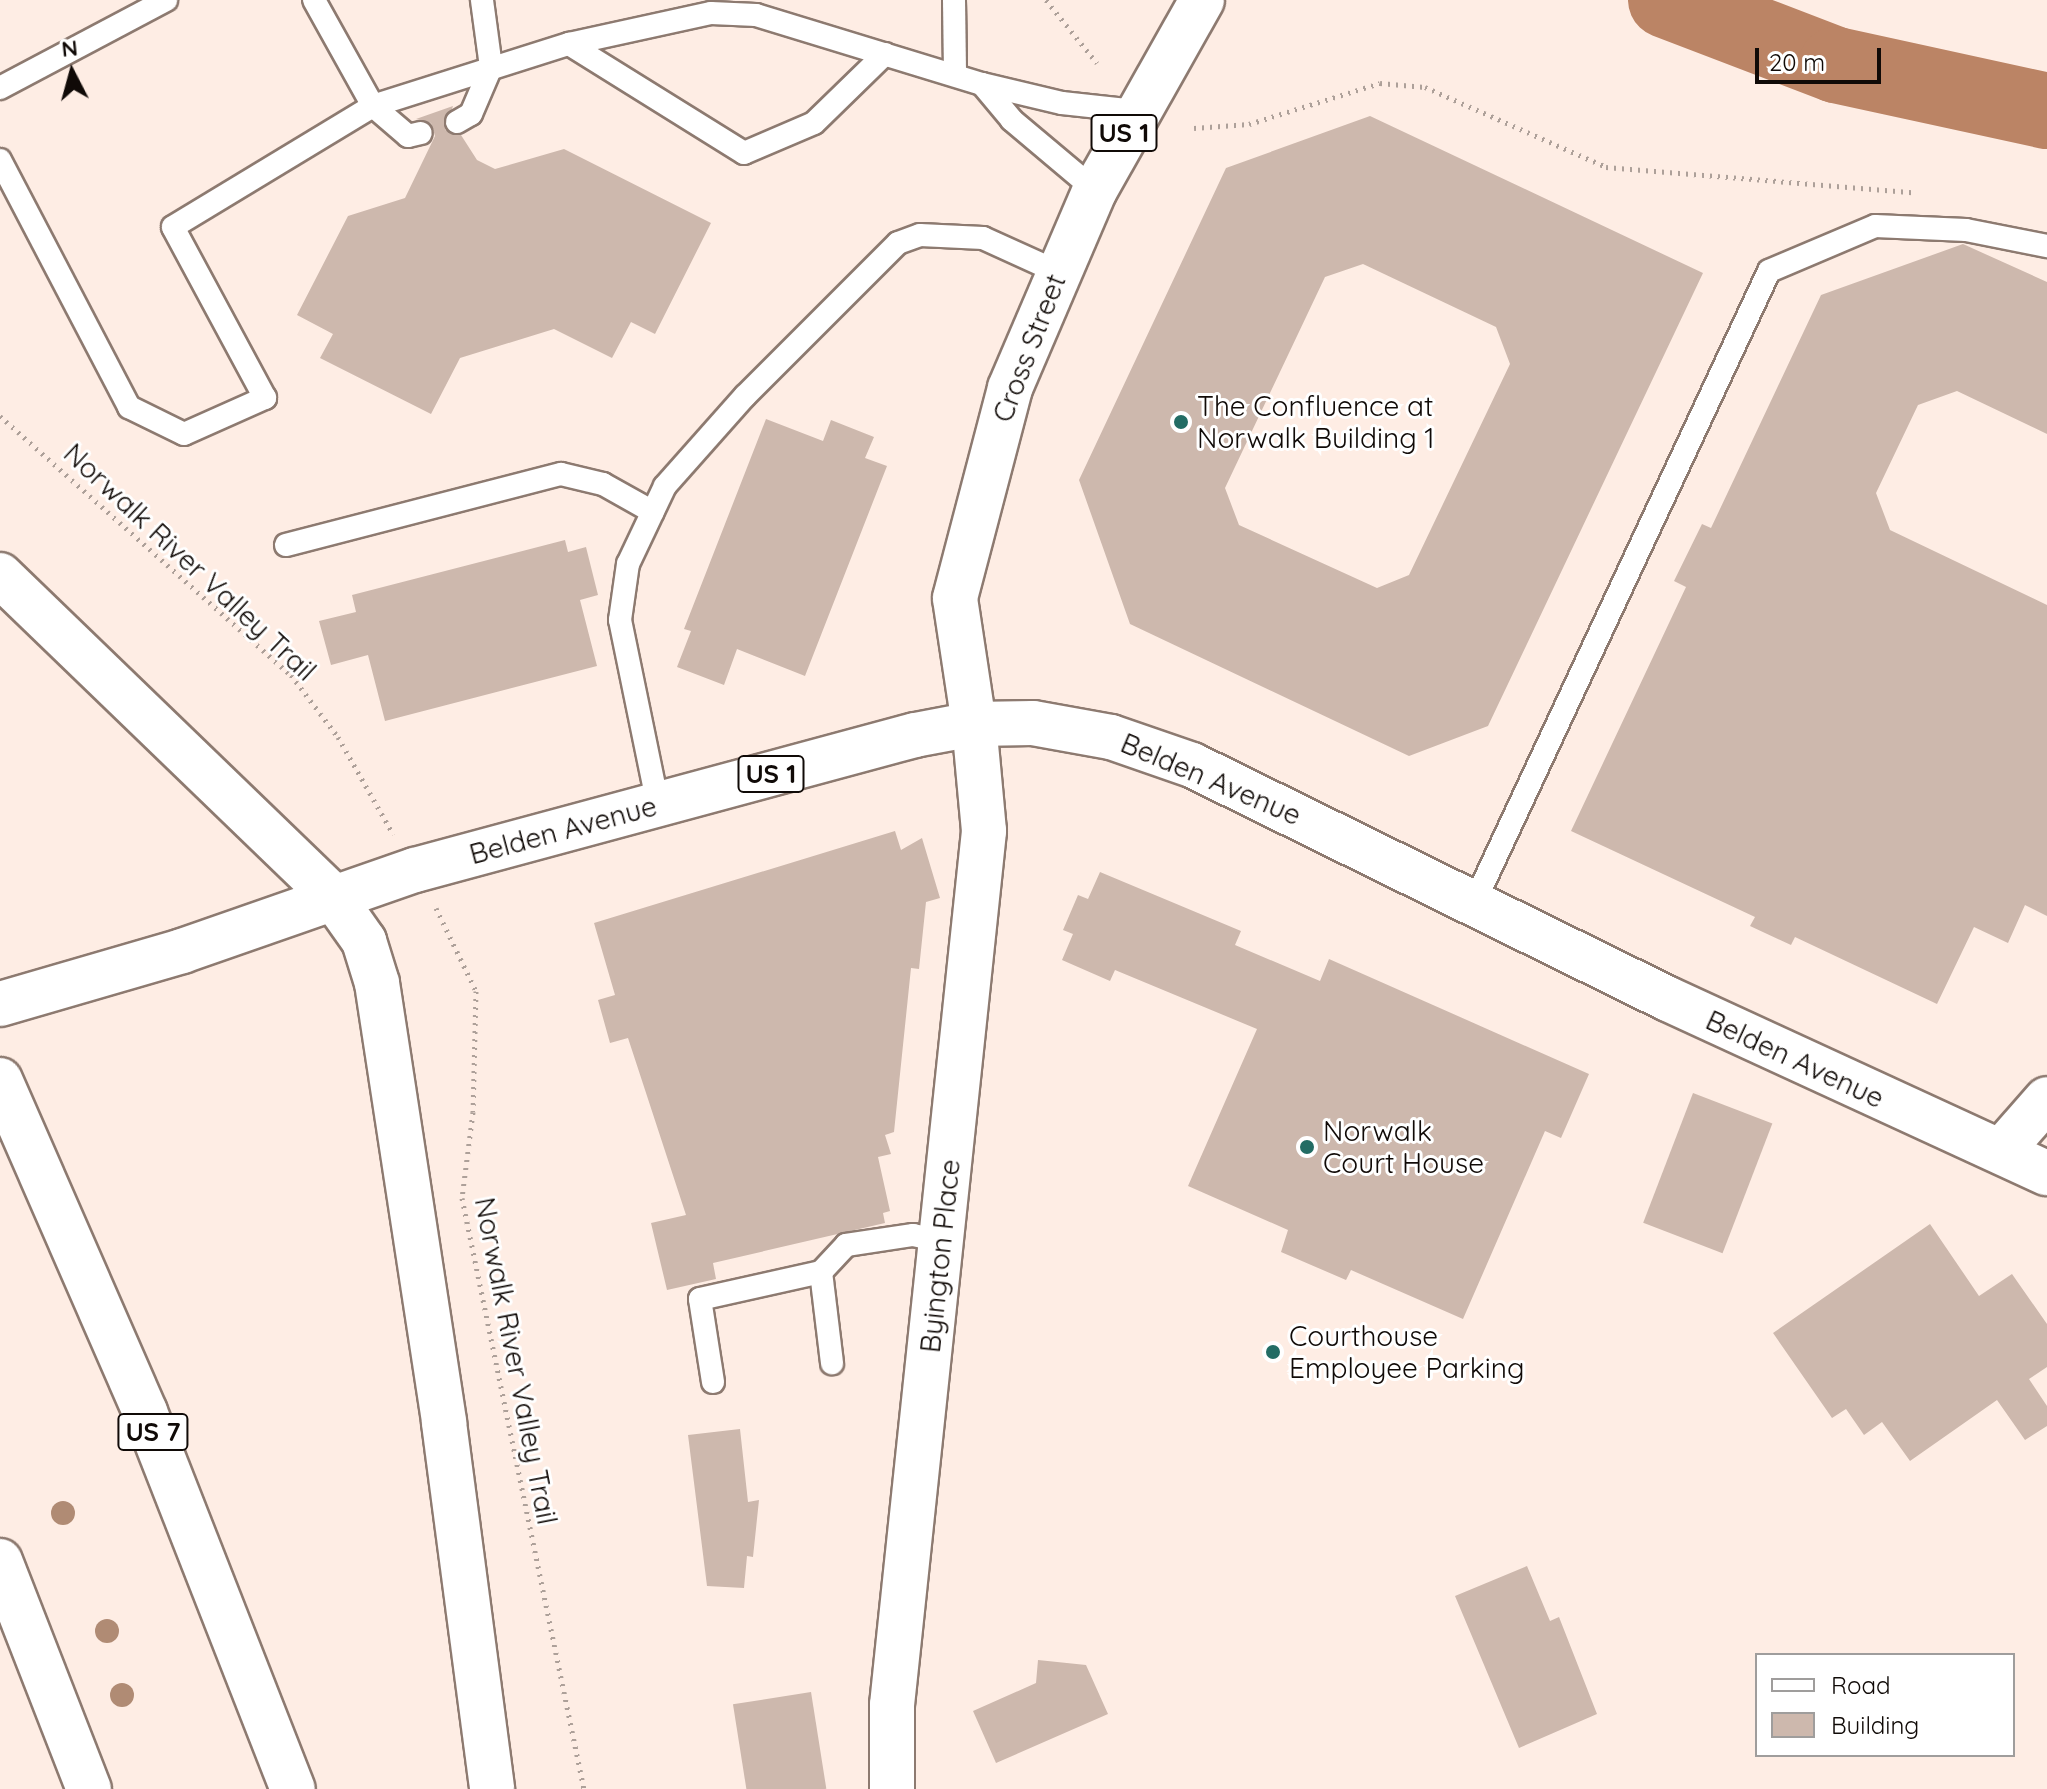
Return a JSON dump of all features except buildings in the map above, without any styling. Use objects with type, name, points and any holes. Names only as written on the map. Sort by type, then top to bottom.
[{"type":"main road","name":"Cross Street","points":[[974,724],[957,630],[957,581],[1010,388],[1095,190],[1136,111],[1202,0]]},
{"type":"main road","points":[[0,575],[333,897],[364,941],[377,983],[492,1789]]},
{"type":"main road","name":"Belden Avenue","points":[[0,1004],[182,951],[333,897],[658,805],[974,724],[1065,727],[1154,750],[1475,901],[1863,1091],[2004,1148],[2047,1173]]},
{"type":"main road","name":"Byington Place","points":[[892,1789],[892,1705],[984,831],[974,724]]},
{"type":"main road","name":"US 7","points":[[0,1080],[151,1426],[293,1789]]},
{"type":"main road","points":[[2004,1148],[2047,1099]]},
{"type":"main road","points":[[0,1561],[89,1789]]},
{"type":"lane","points":[[0,88],[166,0]]},
{"type":"lane","points":[[314,0],[373,106],[408,136],[421,133]]},
{"type":"lane","points":[[457,122],[471,114],[491,67],[482,0]]},
{"type":"lane","points":[[954,0],[955,75]]},
{"type":"lane","points":[[0,160],[129,407],[184,434],[265,398],[173,227],[373,106],[569,44],[711,13],[756,15],[982,84],[1062,103],[1136,111]]},
{"type":"lane","points":[[569,44],[744,153],[814,123],[885,54]]},
{"type":"lane","points":[[982,84],[1012,120],[1095,190]]},
{"type":"lane","points":[[1475,901],[1769,271],[1875,226],[1966,230],[2047,246]]},
{"type":"lane","points":[[658,805],[620,620],[628,564],[665,486],[745,396],[898,243],[920,235],[983,238],[1058,272]]},
{"type":"lane","points":[[286,545],[561,474],[603,484],[653,512]]},
{"type":"lane","points":[[713,1382],[700,1299],[821,1272],[846,1245],[913,1235],[941,1241]]},
{"type":"lane","points":[[821,1272],[832,1363]]},
{"type":"path","points":[[1046,0],[1097,63]]},
{"type":"path","points":[[1194,128],[1249,124],[1380,83],[1425,87],[1606,167],[1919,192]]},
{"type":"path","name":"Norwalk River Valley Trail","points":[[0,416],[291,675],[338,737],[365,789]]},
{"type":"path","name":"Norwalk River Valley Trail","points":[[453,939],[476,991],[473,1112],[462,1198],[584,1789]]},
{"type":"waterway","points":[[1666,0],[1836,65],[2047,111]]},
{"type":"place","name":"The Confluence at Norwalk Building 1","points":[[1181,422]]},
{"type":"place","name":"Norwalk Court House","points":[[1307,1147]]},
{"type":"place","name":"Courthouse Employee Parking","points":[[1273,1352]]}]
